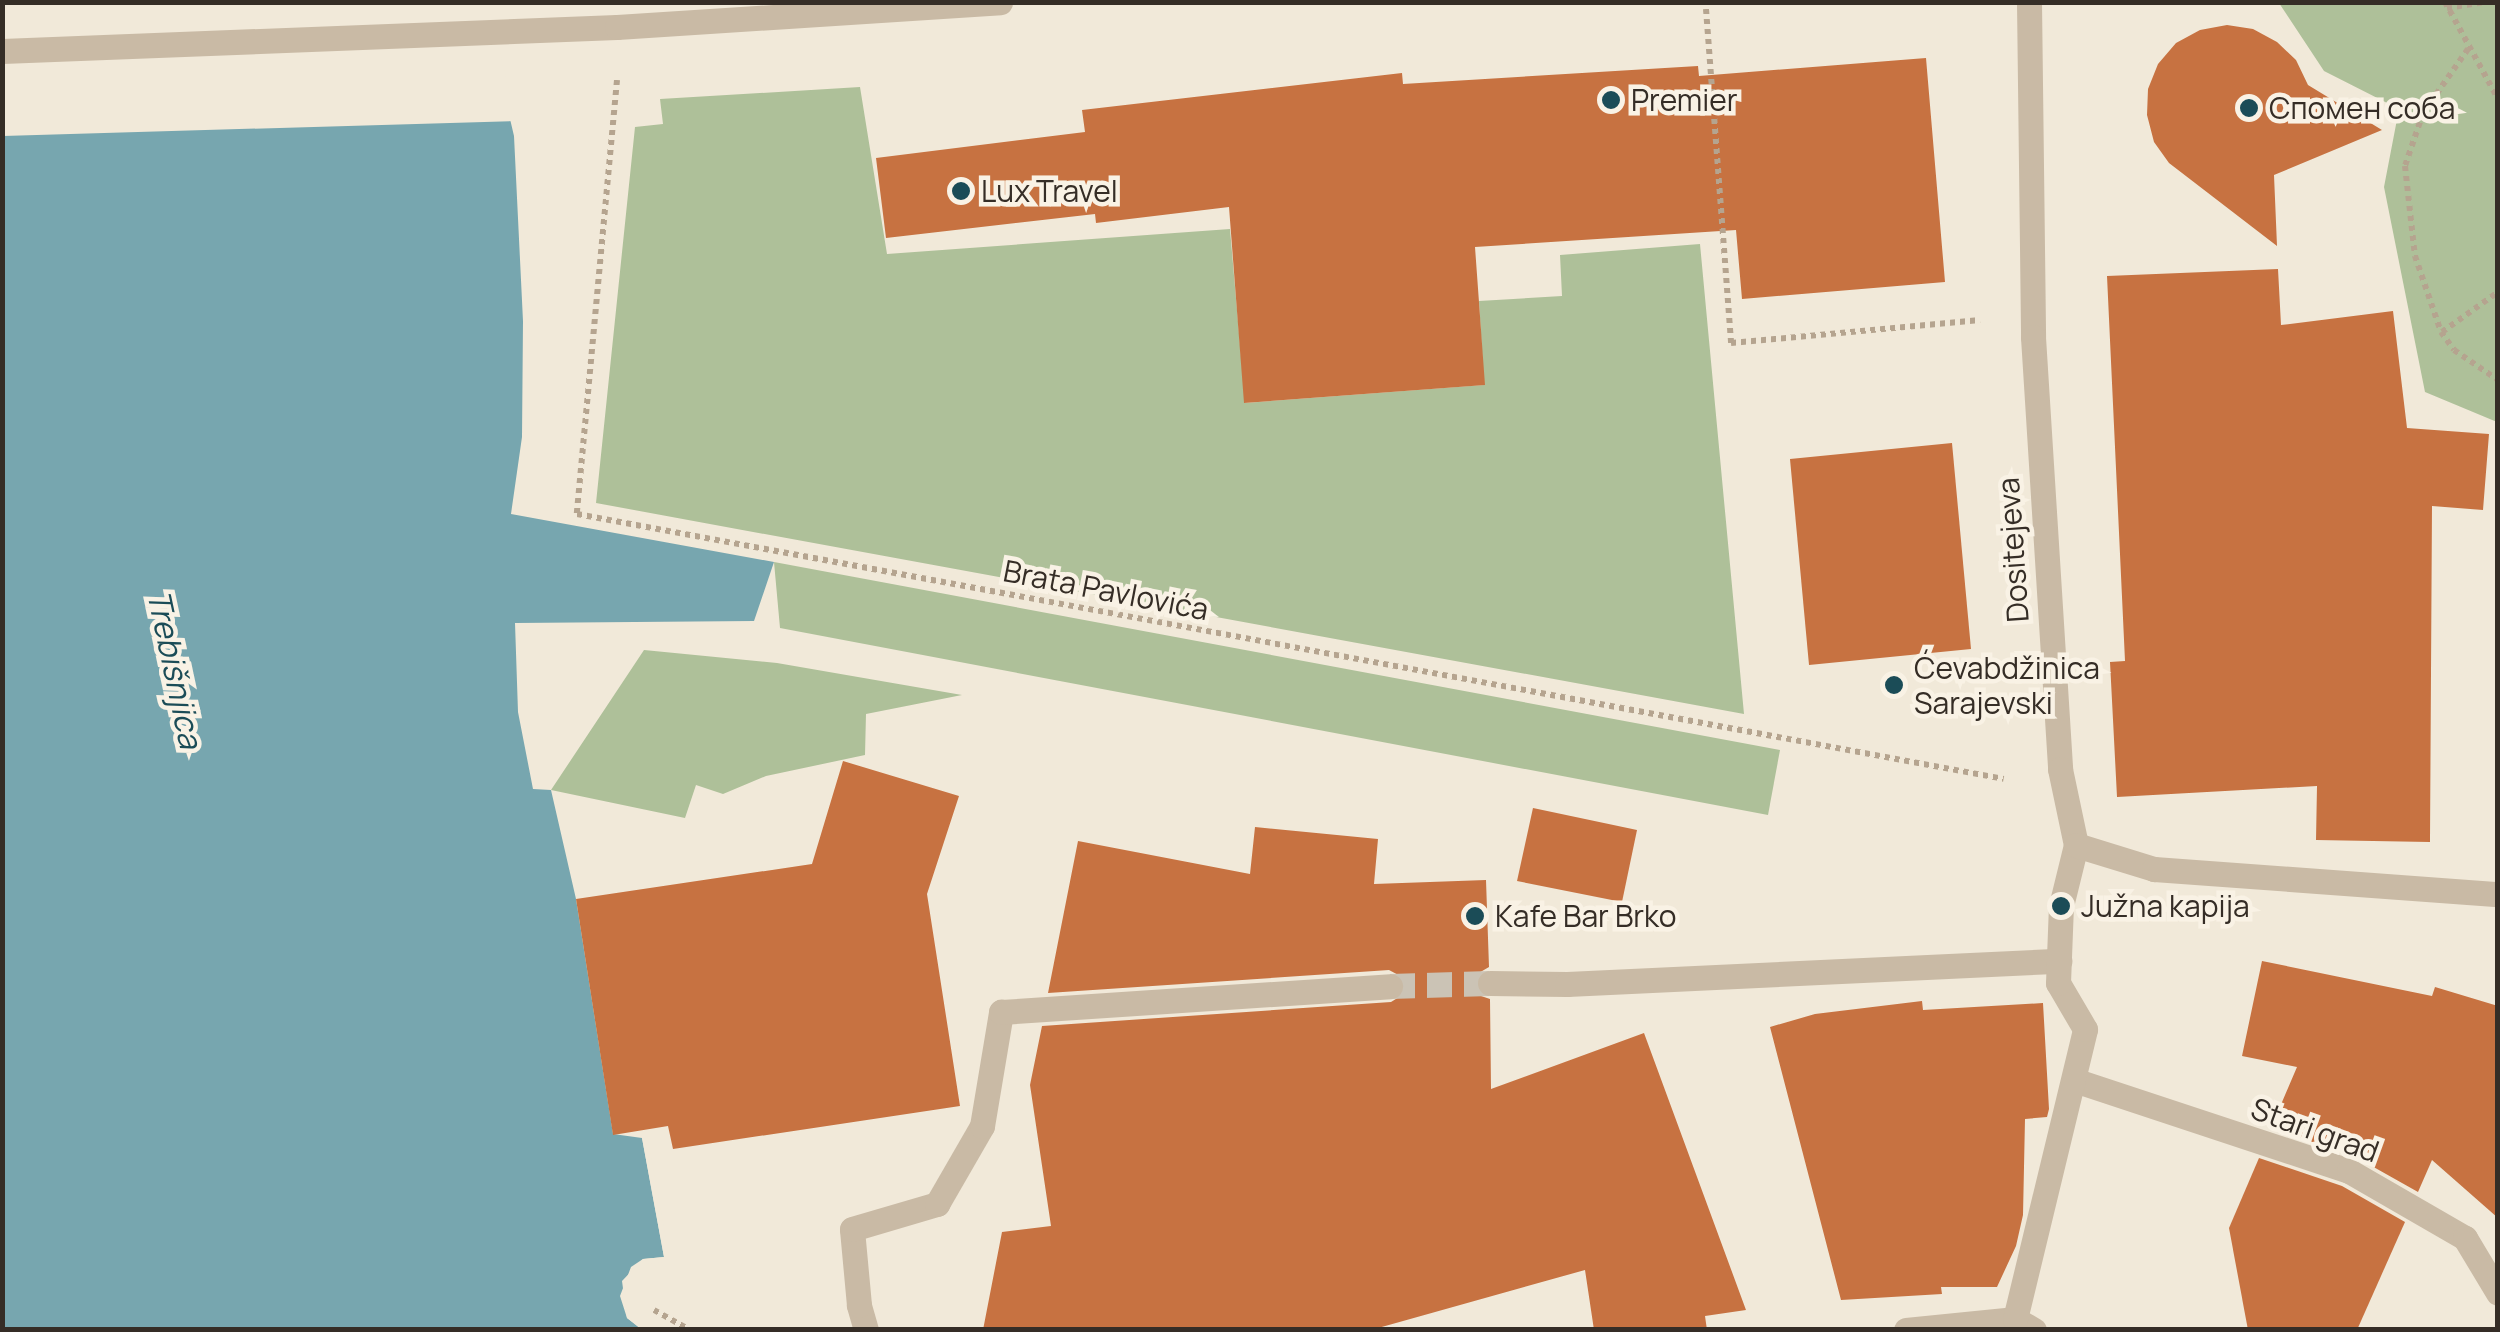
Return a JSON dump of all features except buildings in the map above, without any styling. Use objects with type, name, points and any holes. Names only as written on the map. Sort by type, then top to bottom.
[{"type":"street","points":[[2,51],[580,28],[1000,2]]},
{"type":"street","name":"Dositejeva","points":[[2028,2],[2032,315],[2064,790],[2076,845]]},
{"type":"street","points":[[1906,1330],[2025,1324],[2085,1029],[2058,983],[2061,906],[2076,845],[2154,870],[2498,894]]},
{"type":"street","points":[[1490,983],[1567,984],[2059,961]]},
{"type":"street","points":[[866,1330],[858,1305],[852,1229],[937,1204],[982,1126],[1001,1012],[1390,986]]},
{"type":"street","name":"Stari grad","points":[[2074,1080],[2349,1171],[2465,1238],[2498,1292]]},
{"type":"path","points":[[2485,2],[2446,5],[2498,99]]},
{"type":"path","points":[[1706,9],[1731,342],[2032,315]]},
{"type":"path","points":[[2468,49],[2423,114],[2405,166],[2415,256],[2441,332],[2454,350],[2498,380]]},
{"type":"path","name":"Brata Pavlovića","points":[[618,71],[577,514],[2064,790]]},
{"type":"path","points":[[2441,332],[2498,292]]},
{"type":"path","points":[[654,1310],[690,1330]]},
{"type":"green space","points":[[2279,3],[2497,3],[2497,422],[2425,392],[2384,187],[2399,109],[2324,71]]},
{"type":"green space","points":[[860,87],[887,254],[1230,229],[1245,403],[1484,385],[1479,301],[1562,296],[1560,255],[1700,244],[1744,714],[596,503],[635,127],[663,124],[660,99]]},
{"type":"green space","points":[[774,562],[1780,750],[1768,815],[780,628]]},
{"type":"green space","points":[[644,650],[777,663],[962,695],[866,714],[865,755],[766,776],[723,794],[696,785],[685,818],[551,790]]},
{"type":"water","name":"Trebišnjica","points":[[3,3],[483,3],[514,136],[523,321],[522,437],[511,514],[774,562],[754,621],[515,623],[518,712],[533,789],[551,790],[576,899],[613,1134],[642,1138],[664,1257],[643,1259],[622,1281],[627,1318],[642,1329],[3,1330]]},
{"type":"pier","points":[[3,2],[488,2],[516,121],[3,136]]},
{"type":"pier","points":[[647,1136],[669,1257],[665,1262],[645,1264],[627,1282],[627,1308],[646,1327],[642,1330],[627,1318],[620,1296],[631,1267],[643,1259],[664,1257],[642,1138]]},
{"type":"tunnel","points":[[1390,986],[1490,983]]},
{"type":"place","name":"Premier","points":[[1611,100]]},
{"type":"place","name":"Спомен соба","points":[[2249,108]]},
{"type":"place","name":"Lux Travel","points":[[961,191]]},
{"type":"place","name":"Ćevabdžinica Sarajevski","points":[[1894,685]]},
{"type":"place","name":"Južna kapija","points":[[2061,906]]},
{"type":"place","name":"Kafe Bar Brko","points":[[1475,916]]}]
